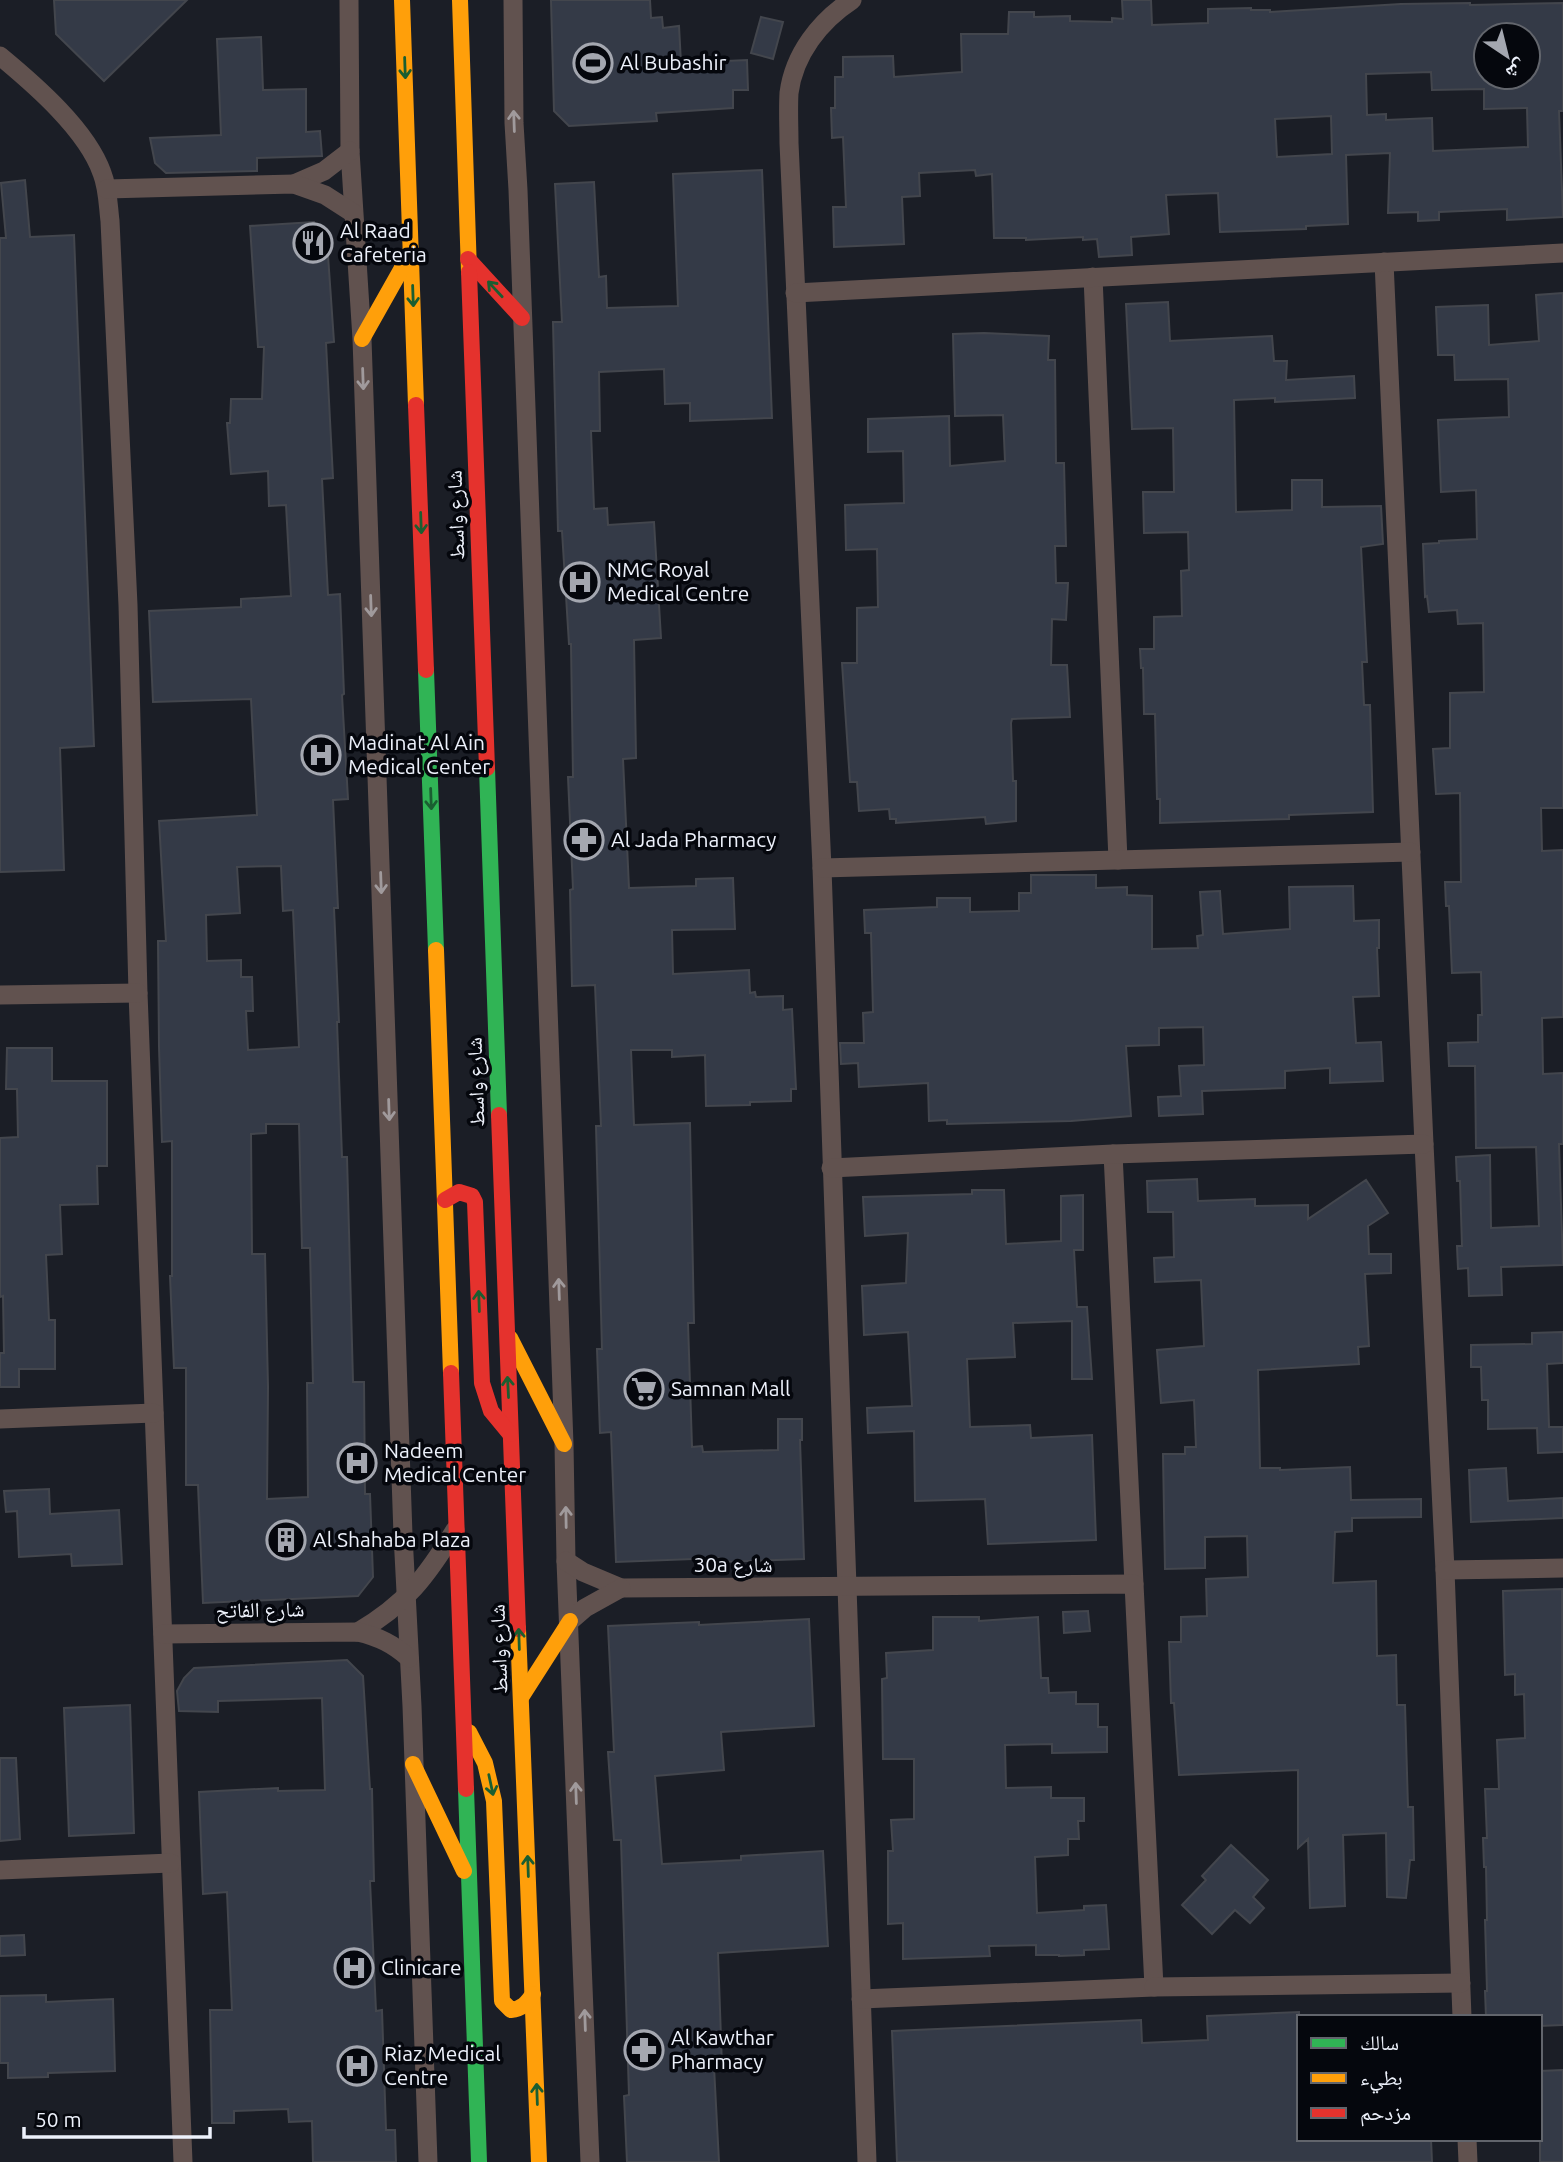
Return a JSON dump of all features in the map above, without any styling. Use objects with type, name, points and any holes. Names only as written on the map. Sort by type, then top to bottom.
[{"type":"main road","points":[[394,0],[403,21]]},
{"type":"main road","name":"شارع واسط","points":[[402,0],[479,2162]]},
{"type":"main road","name":"شارع واسط","points":[[460,0],[506,1331],[539,2162]]},
{"type":"main road","points":[[461,32],[469,0]]},
{"type":"main road","points":[[362,339],[411,252]]},
{"type":"main road","points":[[468,259],[523,318]]},
{"type":"main road","points":[[445,1200],[459,1192],[466,1192],[475,1202],[482,1383],[491,1411],[510,1434]]},
{"type":"main road","points":[[506,1331],[564,1444]]},
{"type":"main road","points":[[522,1696],[570,1621]]},
{"type":"main road","points":[[464,1723],[480,1751],[492,1788],[502,2001],[506,2007],[517,2010],[523,2007],[533,1994]]},
{"type":"main road","points":[[413,1764],[469,1882]]},
{"type":"street","points":[[349,0],[352,213],[362,339],[428,2162]]},
{"type":"street","points":[[513,0],[514,123],[590,2162]]},
{"type":"street","points":[[852,0],[818,28],[795,68],[789,93],[789,143],[822,868],[867,2162]]},
{"type":"street","points":[[0,57],[83,137],[95,157],[107,190],[111,234],[128,605],[138,993],[183,2162]]},
{"type":"street","points":[[294,184],[324,171],[350,151]]},
{"type":"street","points":[[107,190],[294,184],[326,194],[352,213]]},
{"type":"street","points":[[795,293],[1563,253]]},
{"type":"street","points":[[1384,262],[1446,1570],[1462,2015]]},
{"type":"street","points":[[1093,277],[1118,860]]},
{"type":"street","points":[[822,868],[1411,852]]},
{"type":"street","points":[[0,995],[138,993]]},
{"type":"street","points":[[831,1168],[1112,1154],[1424,1144]]},
{"type":"street","points":[[1112,1154],[1154,1987]]},
{"type":"street","points":[[0,1419],[154,1413]]},
{"type":"street","points":[[358,1632],[406,1597],[429,1571],[457,1527]]},
{"type":"street","name":"30a شارع","points":[[566,1561],[583,1573],[621,1588],[1134,1584]]},
{"type":"street","points":[[1446,1570],[1563,1568]]},
{"type":"street","name":"30a شارع","points":[[570,1621],[585,1608],[621,1588]]},
{"type":"street","name":"شارع الفاتح","points":[[163,1634],[358,1632],[377,1636],[394,1645],[409,1658]]},
{"type":"street","points":[[0,1870],[171,1863]]},
{"type":"street","points":[[861,1999],[1154,1987],[1461,1983]]},
{"type":"street","points":[[1467,2141],[1468,2162]]},
{"type":"building","points":[[54,0],[187,0],[104,81],[56,34]]},
{"type":"building","points":[[551,0],[650,0],[651,18],[662,17],[663,28],[679,26],[681,63],[747,60],[748,90],[733,90],[733,108],[656,113],[657,121],[569,126],[554,111]]},
{"type":"building","points":[[1122,0],[1151,0],[1152,25],[1208,23],[1208,9],[1251,8],[1270,12],[1401,4],[1563,3],[1563,111],[1559,111],[1563,217],[1507,220],[1507,209],[1439,212],[1439,220],[1418,221],[1418,212],[1388,213],[1390,153],[1346,155],[1348,224],[1306,226],[1306,229],[1220,232],[1218,193],[1166,195],[1169,234],[1131,237],[1132,255],[1099,257],[1097,239],[994,238],[992,174],[976,176],[975,170],[919,173],[920,196],[902,197],[904,244],[834,247],[833,207],[846,207],[843,137],[832,138],[831,108],[835,108],[835,77],[843,77],[843,57],[893,56],[894,77],[962,72],[961,34],[1008,34],[1009,12],[1034,12],[1034,17],[1070,16],[1070,21],[1112,22],[1112,18],[1123,19]],"holes":[[[1331,116],[1332,154],[1277,157],[1275,119]]]},
{"type":"building","points":[[761,17],[783,22],[773,59],[751,53]]},
{"type":"building","points":[[261,37],[263,90],[306,89],[306,132],[320,131],[322,156],[257,158],[257,171],[166,173],[155,163],[150,138],[221,135],[217,39]]},
{"type":"building","points":[[762,170],[772,418],[690,421],[690,403],[665,404],[664,369],[599,372],[600,431],[591,431],[594,509],[607,508],[608,525],[654,522],[661,638],[634,640],[636,758],[623,759],[629,888],[696,886],[696,879],[733,878],[735,929],[672,930],[673,974],[749,970],[750,993],[755,992],[756,997],[783,996],[783,1010],[792,1009],[796,1089],[791,1089],[791,1101],[706,1106],[705,1055],[672,1057],[672,1050],[631,1050],[634,1125],[690,1123],[694,1323],[688,1323],[692,1447],[702,1446],[703,1452],[778,1450],[778,1419],[802,1419],[800,1440],[804,1559],[719,1562],[719,1558],[616,1562],[611,1432],[600,1433],[597,1349],[602,1349],[596,1126],[601,1126],[595,985],[572,986],[570,890],[573,889],[568,777],[573,777],[571,644],[562,531],[558,531],[553,322],[562,322],[555,184],[594,182],[599,277],[606,276],[607,308],[678,306],[673,174]]},
{"type":"building","points":[[25,180],[30,237],[74,235],[94,746],[60,748],[64,870],[0,872],[0,238],[6,238],[1,183]]},
{"type":"building","points":[[314,222],[327,241],[334,342],[326,343],[333,478],[322,479],[328,595],[340,594],[348,799],[333,800],[338,908],[334,908],[337,1022],[342,1157],[347,1157],[353,1382],[364,1382],[365,1494],[370,1494],[373,1577],[358,1596],[203,1603],[198,1485],[186,1485],[186,1368],[174,1368],[170,1276],[172,1141],[162,1142],[159,1047],[158,941],[166,941],[159,821],[257,815],[251,699],[153,702],[149,611],[241,607],[241,599],[291,596],[286,505],[269,506],[268,471],[231,474],[227,423],[230,423],[231,399],[262,399],[264,347],[258,347],[250,226]],"holes":[[[281,866],[283,911],[293,910],[299,1047],[248,1050],[246,1011],[253,1011],[252,977],[241,977],[241,960],[207,961],[206,915],[240,913],[237,867]],[[266,1124],[299,1124],[302,1248],[310,1248],[313,1383],[307,1383],[308,1497],[267,1499],[265,1254],[252,1254],[251,1134],[266,1133]]]},
{"type":"building","points":[[1563,293],[1563,808],[1541,808],[1542,851],[1563,850],[1563,1017],[1542,1018],[1543,1074],[1563,1073],[1563,1144],[1559,1144],[1563,1265],[1501,1267],[1502,1295],[1469,1296],[1468,1268],[1458,1269],[1457,1246],[1462,1246],[1460,1181],[1457,1181],[1456,1157],[1490,1155],[1491,1228],[1539,1226],[1536,1147],[1476,1148],[1475,1066],[1449,1066],[1448,1043],[1478,1042],[1478,1015],[1482,1015],[1481,972],[1452,973],[1449,906],[1446,906],[1445,882],[1461,882],[1460,793],[1436,794],[1433,749],[1450,748],[1450,693],[1484,692],[1483,623],[1458,624],[1457,610],[1429,612],[1427,596],[1425,597],[1423,544],[1477,539],[1476,490],[1441,492],[1438,420],[1509,417],[1508,379],[1455,380],[1454,355],[1438,355],[1436,307],[1488,305],[1489,345],[1539,341],[1536,295]]},
{"type":"building","points":[[1168,302],[1170,341],[1272,336],[1274,361],[1287,361],[1286,380],[1354,376],[1355,398],[1275,402],[1275,398],[1234,400],[1236,512],[1292,510],[1292,480],[1322,480],[1322,507],[1381,506],[1383,544],[1361,547],[1367,662],[1362,662],[1364,705],[1370,705],[1373,812],[1289,815],[1289,819],[1160,823],[1155,714],[1144,714],[1140,649],[1154,649],[1154,617],[1182,616],[1181,571],[1189,570],[1188,532],[1144,533],[1143,492],[1174,492],[1173,428],[1132,429],[1126,304]]},
{"type":"building","points":[[953,334],[1049,336],[1048,360],[1055,360],[1056,463],[1064,463],[1066,546],[1055,546],[1056,583],[1068,583],[1066,620],[1052,619],[1051,665],[1067,665],[1070,717],[1012,719],[1016,821],[986,824],[985,817],[896,823],[896,819],[890,819],[889,809],[859,811],[857,782],[850,782],[842,663],[857,663],[857,608],[878,607],[877,549],[846,550],[845,505],[904,503],[903,451],[868,452],[868,419],[949,416],[950,466],[1005,461],[1003,415],[955,416]]},
{"type":"building","points":[[1031,875],[1096,875],[1096,888],[1127,887],[1127,895],[1152,896],[1152,949],[1198,948],[1197,936],[1203,935],[1200,892],[1220,891],[1223,934],[1290,929],[1289,887],[1353,886],[1354,921],[1379,920],[1379,996],[1353,997],[1356,1043],[1381,1042],[1383,1081],[1330,1083],[1330,1068],[1285,1071],[1285,1088],[1202,1091],[1203,1114],[1159,1116],[1158,1097],[1181,1096],[1179,1066],[1204,1065],[1203,1027],[1159,1028],[1159,1045],[1126,1046],[1131,1116],[1071,1121],[947,1124],[947,1120],[929,1121],[928,1083],[859,1087],[858,1063],[841,1064],[840,1043],[864,1043],[863,1013],[873,1012],[871,933],[865,933],[864,910],[937,907],[937,898],[970,898],[970,912],[1019,911],[1019,893],[1031,893]]},
{"type":"building","points":[[7,1048],[52,1048],[52,1081],[107,1081],[107,1166],[97,1166],[98,1204],[60,1205],[62,1254],[46,1255],[49,1320],[55,1320],[55,1369],[19,1369],[19,1387],[0,1387],[0,1353],[4,1353],[3,1296],[0,1297],[0,1138],[18,1137],[17,1089],[6,1089]]},
{"type":"building","points":[[1197,1179],[1198,1201],[1255,1199],[1255,1206],[1308,1205],[1308,1219],[1366,1180],[1388,1213],[1368,1226],[1369,1254],[1391,1254],[1391,1273],[1365,1274],[1369,1346],[1358,1347],[1359,1364],[1258,1370],[1260,1468],[1280,1470],[1350,1467],[1351,1500],[1421,1499],[1421,1517],[1352,1518],[1352,1531],[1335,1532],[1333,1583],[1376,1581],[1377,1656],[1396,1655],[1397,1705],[1405,1705],[1408,1807],[1413,1807],[1414,1860],[1410,1860],[1406,1898],[1387,1897],[1386,1833],[1343,1835],[1345,1906],[1310,1908],[1308,1839],[1298,1848],[1298,1770],[1179,1775],[1174,1703],[1171,1703],[1169,1642],[1181,1642],[1181,1617],[1207,1616],[1206,1579],[1248,1577],[1247,1536],[1205,1537],[1205,1568],[1165,1569],[1163,1454],[1185,1454],[1185,1447],[1196,1447],[1194,1400],[1161,1403],[1157,1350],[1204,1346],[1201,1280],[1155,1282],[1154,1258],[1174,1257],[1173,1212],[1148,1212],[1147,1181]]},
{"type":"building","points":[[972,1190],[1004,1190],[1006,1244],[1061,1241],[1061,1196],[1083,1195],[1083,1250],[1074,1250],[1077,1307],[1087,1307],[1092,1379],[1072,1379],[1072,1321],[1013,1323],[1015,1357],[967,1359],[970,1427],[1030,1425],[1031,1438],[1092,1435],[1096,1540],[988,1544],[985,1499],[915,1501],[914,1431],[868,1433],[867,1408],[912,1406],[908,1332],[864,1335],[862,1286],[906,1283],[908,1233],[865,1236],[863,1197],[972,1194]]},
{"type":"building","points":[[1563,1332],[1563,1363],[1547,1364],[1549,1427],[1563,1427],[1563,1452],[1538,1453],[1537,1428],[1488,1429],[1488,1400],[1482,1400],[1481,1367],[1471,1367],[1471,1345],[1532,1344],[1532,1333]]},
{"type":"building","points":[[1506,1468],[1508,1501],[1563,1498],[1563,1518],[1471,1522],[1469,1470]]},
{"type":"building","points":[[49,1489],[50,1514],[119,1510],[122,1564],[72,1566],[71,1554],[19,1557],[17,1511],[6,1512],[4,1491]]},
{"type":"building","points":[[1562,1589],[1563,2025],[1542,2026],[1542,2015],[1486,2015],[1487,1920],[1483,1838],[1487,1838],[1485,1789],[1499,1789],[1497,1740],[1525,1738],[1524,1694],[1515,1695],[1515,1674],[1505,1675],[1503,1591]]},
{"type":"building","points":[[1088,1611],[1090,1631],[1064,1633],[1063,1612]]},
{"type":"building","points":[[933,1617],[979,1617],[979,1621],[1038,1617],[1041,1678],[1048,1678],[1049,1693],[1076,1692],[1076,1704],[1098,1704],[1098,1727],[1107,1727],[1107,1752],[1052,1753],[1052,1744],[1005,1745],[1006,1788],[1051,1787],[1051,1798],[1084,1798],[1084,1821],[1078,1821],[1079,1839],[1068,1839],[1068,1855],[1035,1857],[1037,1913],[1084,1910],[1084,1906],[1106,1905],[1109,1949],[1084,1950],[1084,1955],[1059,1956],[1036,1955],[1036,1945],[989,1946],[990,1956],[903,1959],[903,1923],[888,1924],[888,1851],[893,1851],[891,1820],[914,1819],[914,1759],[883,1759],[882,1679],[887,1678],[886,1653],[933,1650]]},
{"type":"building","points":[[809,1619],[814,1726],[721,1732],[724,1770],[655,1776],[662,1864],[741,1860],[741,1856],[823,1851],[828,1946],[718,1953],[722,2067],[714,2067],[719,2162],[627,2162],[624,2096],[629,2095],[621,1840],[614,1840],[608,1752],[614,1752],[608,1626],[699,1622],[699,1625]]},
{"type":"building","points":[[347,1660],[363,1676],[372,1789],[374,1881],[370,1881],[376,2011],[382,2010],[386,2130],[395,2130],[396,2162],[313,2162],[312,2121],[289,2122],[288,2109],[234,2111],[234,2123],[212,2123],[210,2010],[232,2010],[227,1892],[203,1894],[199,1792],[278,1788],[278,1791],[325,1790],[322,1698],[218,1701],[218,1712],[179,1711],[177,1691],[194,1668]]},
{"type":"building","points":[[130,1705],[134,1833],[69,1836],[64,1708]]},
{"type":"building","points":[[0,1758],[16,1758],[20,1839],[0,1841]]},
{"type":"building","points":[[1231,1845],[1268,1880],[1253,1897],[1264,1908],[1250,1923],[1235,1910],[1212,1934],[1182,1905],[1206,1880],[1202,1876]]},
{"type":"building","points":[[24,1935],[25,1955],[0,1956],[0,1936]]},
{"type":"building","points":[[46,1995],[46,2002],[113,1999],[115,2071],[48,2073],[48,2077],[8,2078],[8,2063],[0,2063],[0,1996]]},
{"type":"building","points":[[1299,2012],[1297,2141],[1431,2141],[1432,2162],[897,2162],[892,2031],[1141,2020],[1142,2043],[1208,2040],[1207,2016]]},
{"type":"building","points":[[1563,2070],[1563,2162],[1540,2162],[1542,2071]]},
{"type":"traffic: fast","points":[[426,670],[436,950]]},
{"type":"traffic: fast","points":[[487,768],[499,1115]]},
{"type":"traffic: fast","points":[[466,1789],[479,2162]]},
{"type":"traffic: slow","points":[[402,0],[416,405]]},
{"type":"traffic: slow","points":[[460,0],[469,272]]},
{"type":"traffic: slow","points":[[362,339],[411,252]]},
{"type":"traffic: slow","points":[[436,950],[451,1373]]},
{"type":"traffic: slow","points":[[510,1338],[564,1444]]},
{"type":"traffic: slow","points":[[522,1696],[570,1621]]},
{"type":"traffic: slow","points":[[518,1629],[539,2162]]},
{"type":"traffic: slow","points":[[469,1732],[485,1763],[494,1801],[502,2001],[511,2010],[524,2005],[533,1994]]},
{"type":"traffic: slow","points":[[413,1764],[464,1871]]},
{"type":"traffic: jam","points":[[468,259],[522,318]]},
{"type":"traffic: jam","points":[[469,272],[487,768]]},
{"type":"traffic: jam","points":[[416,405],[426,670]]},
{"type":"traffic: jam","points":[[499,1115],[518,1629]]},
{"type":"traffic: jam","points":[[445,1200],[459,1192],[472,1196],[475,1202],[482,1383],[491,1411],[510,1434]]},
{"type":"traffic: jam","points":[[451,1373],[466,1789]]},
{"type":"place","name":"Al Bubashir","points":[[593,63]]},
{"type":"place","name":"Al Raad Cafeteria","points":[[313,243]]},
{"type":"place","name":"NMC Royal Medical Centre","points":[[580,582]]},
{"type":"place","name":"Madinat Al Ain Medical Center","points":[[321,755]]},
{"type":"place","name":"Al Jada Pharmacy","points":[[584,840]]},
{"type":"place","name":"Samnan Mall","points":[[644,1389]]},
{"type":"place","name":"Nadeem Medical Center","points":[[357,1463]]},
{"type":"place","name":"Al Shahaba Plaza","points":[[286,1540]]},
{"type":"place","name":"Clinicare","points":[[354,1968]]},
{"type":"place","name":"Al Kawthar Pharmacy","points":[[644,2050]]},
{"type":"place","name":"Riaz Medical Centre","points":[[357,2066]]}]
